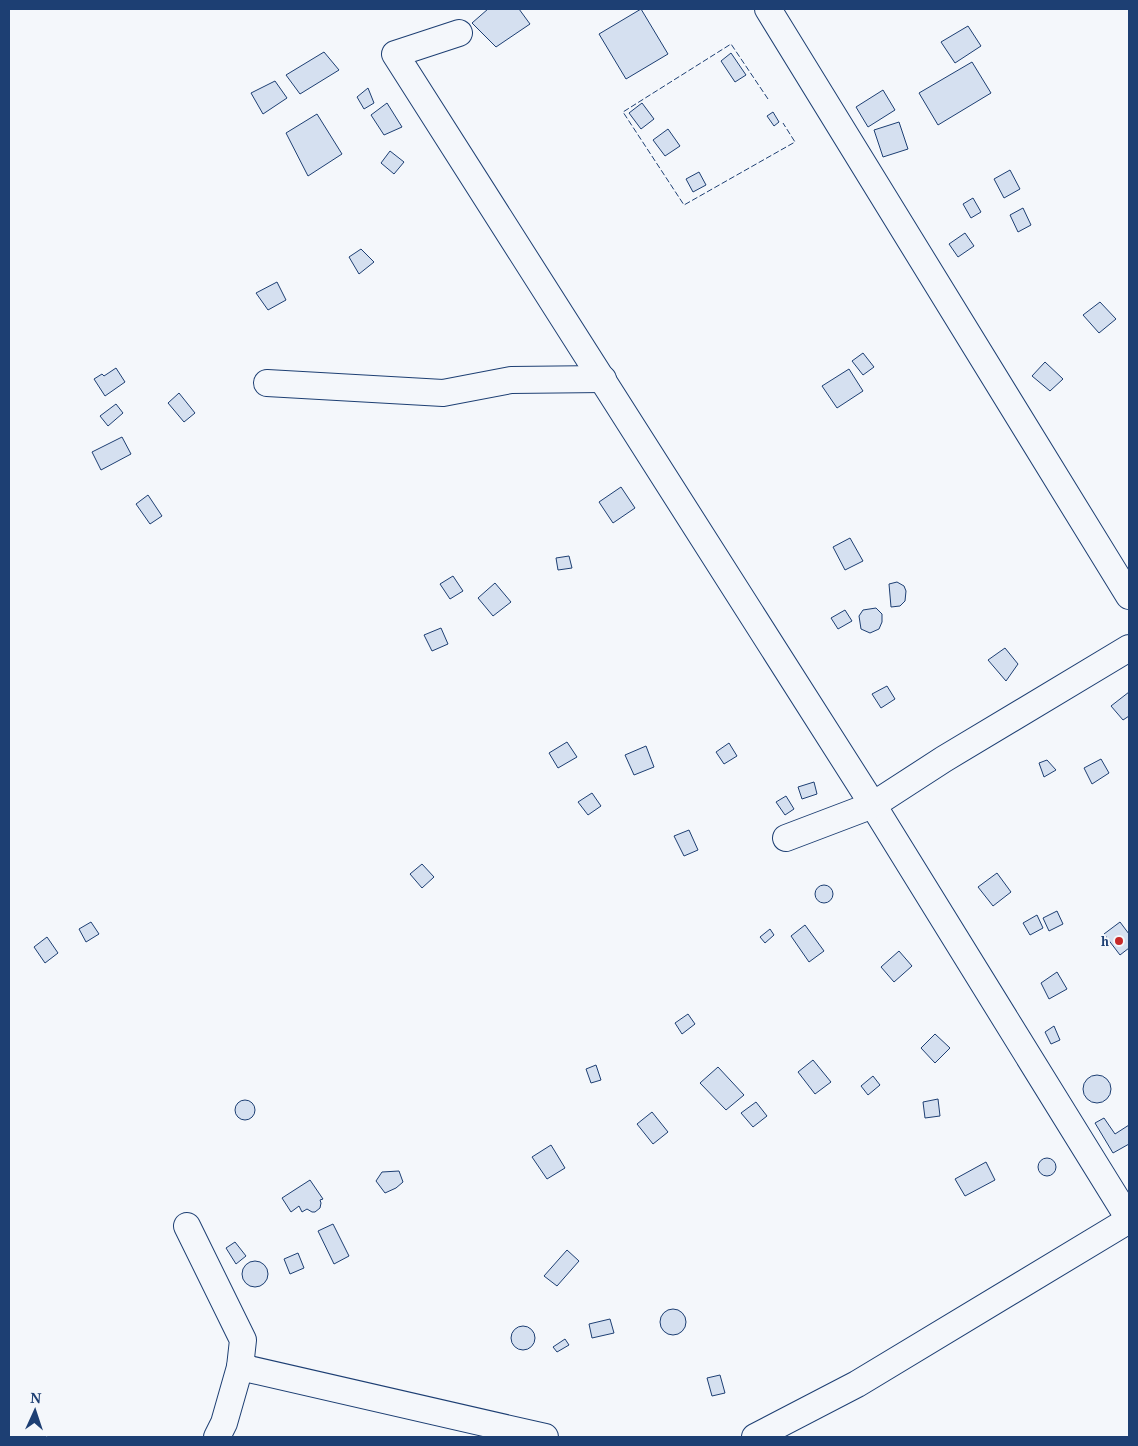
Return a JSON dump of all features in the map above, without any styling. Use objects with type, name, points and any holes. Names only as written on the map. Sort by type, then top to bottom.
[{"type":"street","points":[[768,9],[1129,596]]},
{"type":"street","points":[[459,33],[395,54],[873,805],[1129,1220],[857,1384],[755,1437]]},
{"type":"street","points":[[266,383],[443,393],[511,380],[603,379]]},
{"type":"street","points":[[786,838],[873,805],[944,759],[1129,648]]},
{"type":"street","points":[[187,1226],[243,1340],[240,1367],[224,1422],[217,1437]]},
{"type":"street","points":[[240,1367],[545,1437]]},
{"type":"building","points":[[488,9],[519,9],[530,24],[496,47],[472,23]]},
{"type":"building","points":[[641,9],[668,54],[626,79],[599,34]]},
{"type":"building","points":[[968,26],[981,46],[955,63],[941,42]]},
{"type":"building","points":[[324,52],[339,70],[300,94],[286,75]]},
{"type":"building","points":[[731,53],[746,75],[735,82],[721,61]]},
{"type":"building","points":[[972,62],[991,93],[938,125],[919,93]]},
{"type":"building","points":[[275,81],[287,98],[263,114],[251,93]]},
{"type":"building","points":[[368,88],[374,103],[364,109],[357,97]]},
{"type":"building","points":[[883,90],[895,110],[868,127],[856,107]]},
{"type":"building","points":[[387,103],[402,127],[384,135],[371,115]]},
{"type":"building","points":[[642,103],[654,119],[641,129],[629,113]]},
{"type":"building","points":[[773,112],[779,122],[774,126],[767,116]]},
{"type":"building","points":[[317,114],[342,154],[308,176],[286,133]]},
{"type":"building","points":[[899,122],[908,149],[883,157],[874,130]]},
{"type":"building","points":[[668,129],[680,146],[665,156],[653,140]]},
{"type":"building","points":[[390,151],[404,162],[394,174],[381,163]]},
{"type":"building","points":[[1010,170],[1020,189],[1004,198],[994,179]]},
{"type":"building","points":[[699,172],[706,185],[693,192],[686,179]]},
{"type":"building","points":[[973,198],[981,212],[971,218],[963,204]]},
{"type":"building","points":[[1023,208],[1031,225],[1018,232],[1010,215]]},
{"type":"building","points":[[965,233],[974,246],[958,257],[949,244]]},
{"type":"building","points":[[361,249],[374,262],[359,274],[349,257]]},
{"type":"building","points":[[277,282],[286,300],[268,310],[256,293]]},
{"type":"building","points":[[1100,302],[1116,319],[1099,333],[1083,315]]},
{"type":"building","points":[[863,353],[874,367],[863,375],[852,361]]},
{"type":"building","points":[[1045,362],[1063,379],[1050,391],[1032,376]]},
{"type":"building","points":[[116,368],[125,382],[105,396],[94,379],[102,374],[104,376]]},
{"type":"building","points":[[849,369],[863,391],[837,408],[822,386]]},
{"type":"building","points":[[179,393],[195,413],[184,422],[168,403]]},
{"type":"building","points":[[116,404],[123,413],[108,426],[100,416]]},
{"type":"building","points":[[122,437],[131,454],[101,470],[92,452]]},
{"type":"building","points":[[621,487],[635,508],[613,523],[599,502]]},
{"type":"building","points":[[148,495],[162,516],[150,524],[136,504]]},
{"type":"building","points":[[850,538],[863,561],[845,570],[833,547]]},
{"type":"building","points":[[569,556],[572,568],[558,570],[556,558]]},
{"type":"building","points":[[453,576],[463,591],[450,599],[440,584]]},
{"type":"building","points":[[897,582],[904,586],[906,591],[905,601],[900,606],[891,607],[889,584]]},
{"type":"building","points":[[495,583],[511,602],[493,616],[478,598]]},
{"type":"building","points":[[876,608],[882,614],[882,622],[879,629],[870,633],[861,629],[859,616],[863,610]]},
{"type":"building","points":[[845,610],[852,621],[838,629],[831,618]]},
{"type":"building","points":[[441,628],[448,644],[432,651],[424,635]]},
{"type":"building","points":[[1005,648],[1018,664],[1006,681],[988,660]]},
{"type":"building","points":[[887,686],[895,699],[881,708],[872,694]]},
{"type":"building","points":[[1129,692],[1129,716],[1123,720],[1111,706]]},
{"type":"building","points":[[567,742],[577,757],[558,768],[549,753]]},
{"type":"building","points":[[729,743],[737,756],[724,764],[716,752]]},
{"type":"building","points":[[646,746],[654,767],[634,775],[625,755]]},
{"type":"building","points":[[1101,759],[1109,773],[1092,784],[1084,768]]},
{"type":"building","points":[[1047,760],[1056,770],[1044,777],[1039,763]]},
{"type":"building","points":[[814,782],[817,794],[802,799],[798,787]]},
{"type":"building","points":[[592,793],[601,806],[588,815],[578,802]]},
{"type":"building","points":[[786,796],[794,809],[785,815],[776,802]]},
{"type":"building","points":[[689,830],[698,850],[684,856],[674,836]]},
{"type":"building","points":[[422,864],[434,877],[422,888],[410,874]]},
{"type":"building","points":[[997,873],[1011,892],[993,906],[978,887]]},
{"type":"building","points":[[824,885],[830,888],[833,894],[830,900],[824,903],[818,900],[815,894],[818,888]]},
{"type":"building","points":[[1057,911],[1063,924],[1049,931],[1043,918]]},
{"type":"building","points":[[1037,915],[1043,928],[1030,935],[1023,923]]},
{"type":"building","points":[[91,922],[99,934],[86,942],[79,929]]},
{"type":"building","name":"h","points":[[1120,922],[1129,934],[1129,948],[1120,955],[1104,934]]},
{"type":"building","points":[[805,925],[824,951],[809,962],[791,936]]},
{"type":"building","points":[[770,929],[774,935],[765,943],[760,937]]},
{"type":"building","points":[[47,937],[58,953],[45,963],[34,947]]},
{"type":"building","points":[[899,951],[912,966],[894,982],[881,967]]},
{"type":"building","points":[[1057,972],[1067,989],[1049,999],[1041,983]]},
{"type":"building","points":[[688,1014],[695,1024],[682,1034],[675,1023]]},
{"type":"building","points":[[1054,1026],[1060,1040],[1051,1044],[1045,1032]]},
{"type":"building","points":[[935,1034],[950,1048],[935,1063],[921,1048]]},
{"type":"building","points":[[813,1060],[831,1082],[815,1094],[798,1072]]},
{"type":"building","points":[[596,1065],[601,1080],[591,1083],[586,1069]]},
{"type":"building","points":[[718,1067],[744,1095],[726,1110],[700,1083]]},
{"type":"building","points":[[1097,1075],[1107,1079],[1111,1089],[1107,1099],[1097,1103],[1087,1099],[1083,1089],[1087,1079]]},
{"type":"building","points":[[873,1076],[880,1085],[868,1095],[861,1086]]},
{"type":"building","points":[[938,1099],[940,1116],[925,1118],[923,1102]]},
{"type":"building","points":[[245,1100],[252,1103],[255,1110],[252,1117],[245,1120],[238,1117],[235,1110],[238,1103]]},
{"type":"building","points":[[756,1102],[767,1116],[753,1127],[741,1113]]},
{"type":"building","points":[[652,1112],[668,1132],[653,1144],[637,1124]]},
{"type":"building","points":[[1104,1118],[1115,1134],[1129,1125],[1129,1144],[1113,1153],[1095,1123]]},
{"type":"building","points":[[551,1145],[565,1168],[547,1179],[532,1157]]},
{"type":"building","points":[[1047,1158],[1053,1161],[1056,1167],[1053,1173],[1047,1176],[1041,1173],[1038,1167],[1041,1161]]},
{"type":"building","points":[[986,1162],[995,1180],[965,1196],[955,1179]]},
{"type":"building","points":[[399,1171],[403,1182],[385,1193],[376,1181],[382,1172]]},
{"type":"building","points":[[310,1180],[323,1199],[320,1200],[320,1208],[315,1212],[307,1209],[302,1212],[299,1206],[291,1212],[282,1198]]},
{"type":"building","points":[[333,1224],[349,1256],[334,1264],[318,1231]]},
{"type":"building","points":[[235,1242],[246,1256],[236,1264],[226,1248]]},
{"type":"building","points":[[567,1250],[579,1261],[557,1286],[544,1276]]},
{"type":"building","points":[[298,1253],[304,1268],[290,1274],[284,1259]]},
{"type":"building","points":[[255,1261],[264,1265],[268,1274],[264,1283],[255,1287],[246,1283],[242,1274],[246,1265]]},
{"type":"building","points":[[673,1309],[682,1313],[686,1322],[682,1331],[673,1335],[664,1331],[660,1322],[664,1313]]},
{"type":"building","points":[[610,1319],[614,1333],[592,1338],[589,1324]]},
{"type":"building","points":[[523,1326],[532,1329],[535,1338],[532,1347],[523,1350],[514,1347],[511,1338],[514,1329]]},
{"type":"building","points":[[565,1339],[569,1345],[557,1352],[553,1347]]},
{"type":"building","points":[[720,1375],[725,1393],[712,1396],[707,1378]]},
{"type":"fence","points":[[768,99],[731,44],[623,112],[684,205],[795,142],[783,123]]},
{"type":"place","name":"h","points":[[1119,941]]}]
